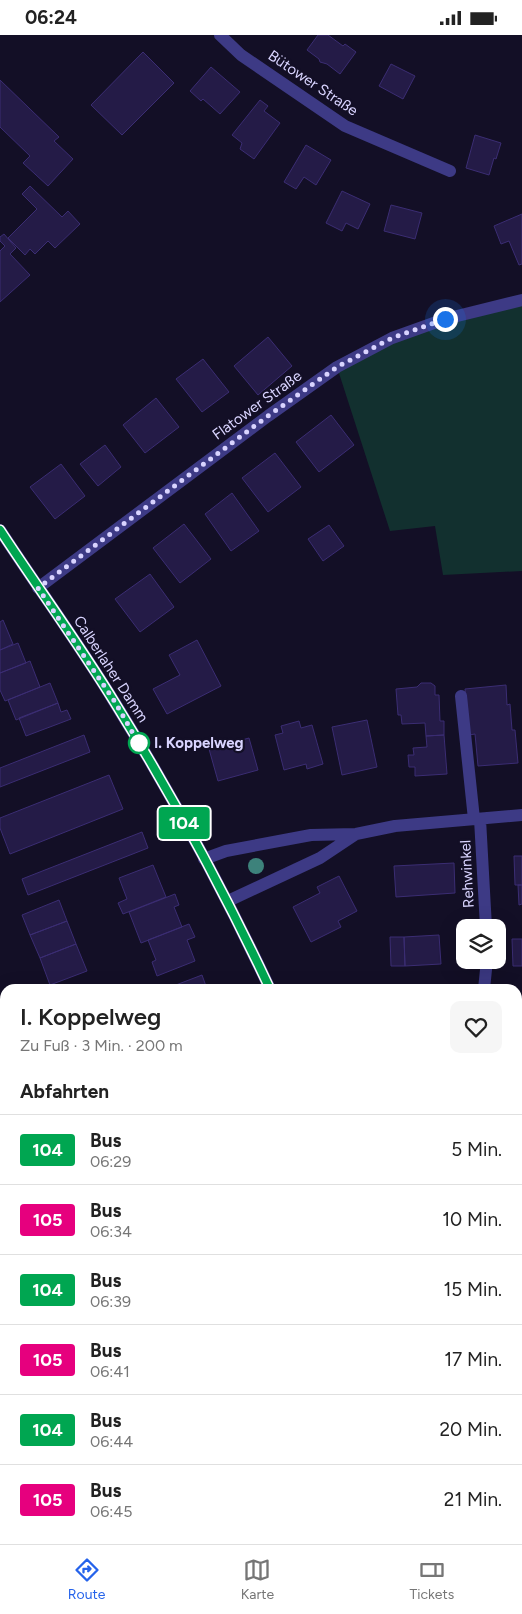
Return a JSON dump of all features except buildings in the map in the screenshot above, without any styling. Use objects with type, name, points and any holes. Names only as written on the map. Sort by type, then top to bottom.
[{"type":"street","name":"Bütower Straße","points":[[220,35],[241,55],[345,126],[450,171]]},
{"type":"street","name":"Flatower Straße","points":[[38,588],[268,416],[337,367],[392,338],[436,322],[522,300]]},
{"type":"street","name":"Calberlaher Damm","points":[[0,531],[115,702],[228,901],[268,984]]},
{"type":"street","name":"Rehwinkel","points":[[461,696],[477,819],[485,919]]},
{"type":"street","points":[[204,859],[226,851],[311,835],[356,834],[395,826],[522,815]]},
{"type":"street","points":[[228,901],[320,858],[356,834]]},
{"type":"street","points":[[485,984],[486,969]]},
{"type":"green space","points":[[522,300],[522,571],[443,575],[435,526],[390,531],[337,367],[392,338]]},
{"type":"bus line","name":"104","points":[[0,530],[115,702],[228,901],[268,984]]},
{"type":"place","name":"I. Koppelweg","points":[[139,743]]},
{"type":"route","points":[[139,743],[142,749],[115,702],[38,588],[268,416],[337,367],[392,338],[445,319]]}]
